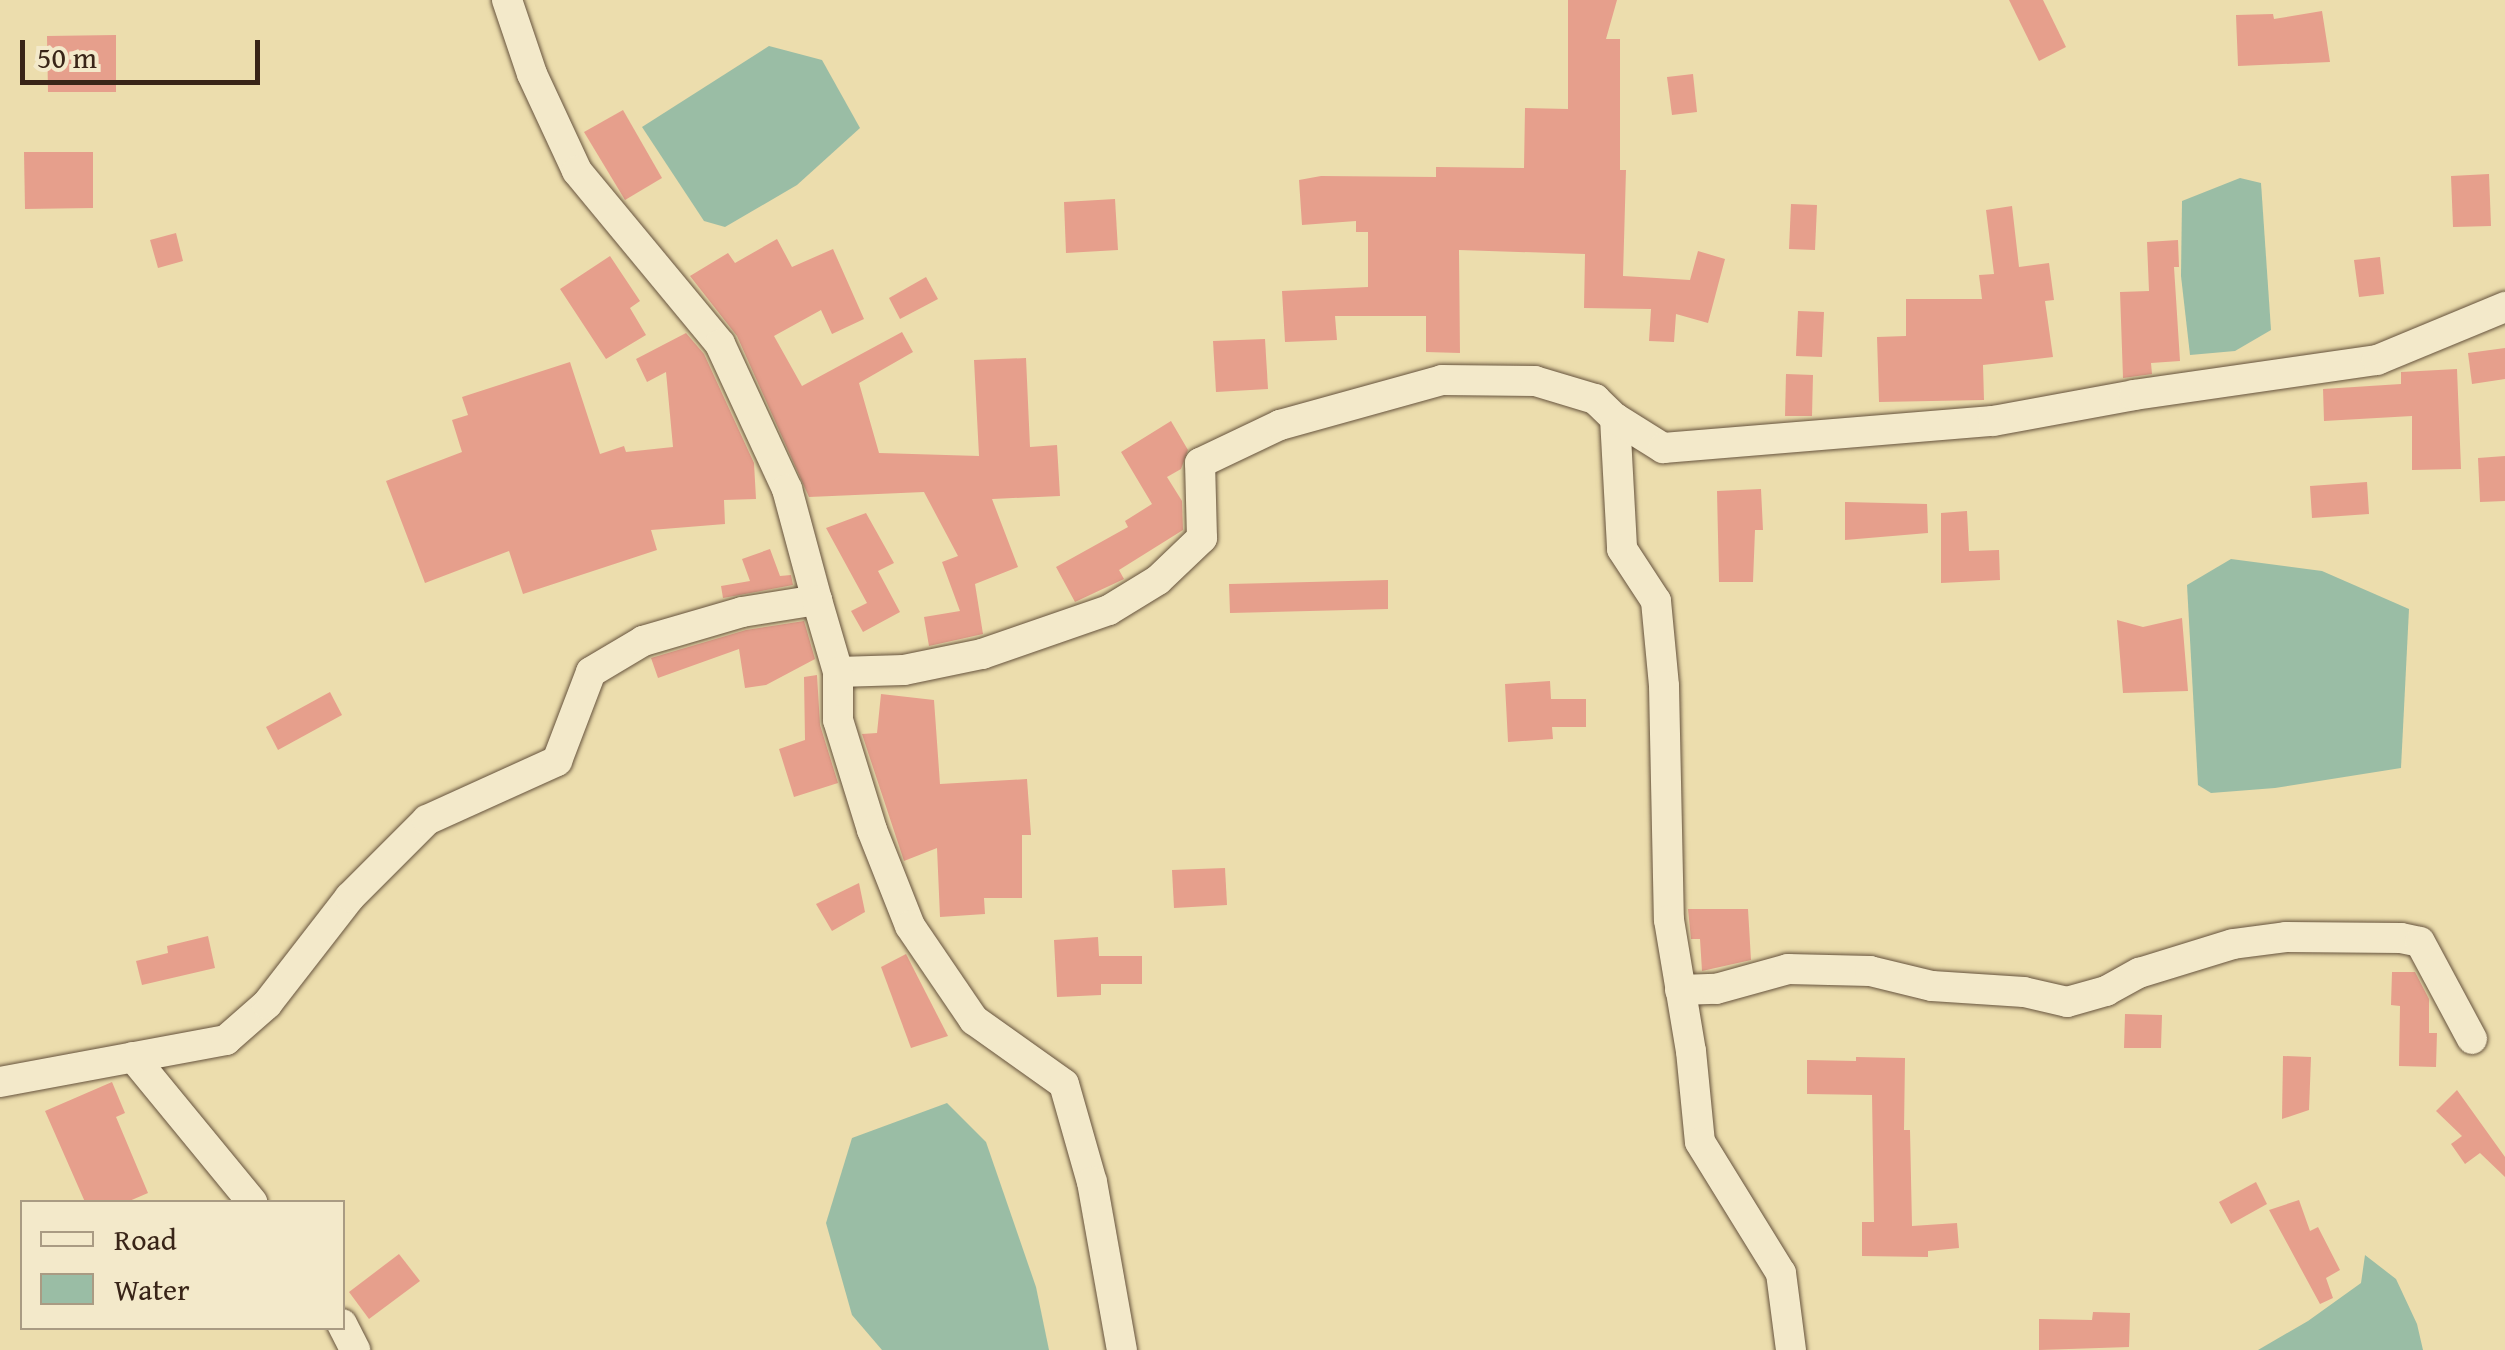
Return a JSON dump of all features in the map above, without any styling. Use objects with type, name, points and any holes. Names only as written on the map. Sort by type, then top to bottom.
[{"type":"street","points":[[507,0],[532,74],[578,172],[720,344],[787,490],[838,672],[838,720],[872,830],[910,926],[974,1020],[1064,1084],[1092,1182],[1122,1350]]},
{"type":"street","points":[[838,672],[904,670],[982,654],[1110,610],[1158,580],[1202,538],[1200,464],[1280,425],[1442,380],[1536,381],[1595,399],[1616,418],[1664,448],[1993,421],[2134,395],[2377,360],[2505,307]]},
{"type":"street","points":[[1616,418],[1622,549],[1656,601],[1664,686],[1669,920],[1700,1142],[1781,1273],[1791,1350]]},
{"type":"street","points":[[0,1082],[226,1040],[267,1004],[350,896],[426,820],[557,761],[591,672],[643,641],[742,612],[817,600]]},
{"type":"street","points":[[1680,990],[1716,989],[1788,969],[1870,970],[1932,986],[2024,992],[2067,1002],[2233,944],[2286,937],[2401,938],[2420,942],[2472,1038]]},
{"type":"street","points":[[133,1057],[250,1200]]},
{"type":"water","points":[[769,46],[822,60],[860,128],[797,185],[725,227],[704,221],[642,127]]},
{"type":"water","points":[[2240,178],[2261,183],[2271,330],[2235,351],[2190,355],[2181,276],[2182,201]]},
{"type":"water","points":[[2231,559],[2322,571],[2409,609],[2401,768],[2275,788],[2211,793],[2198,785],[2187,585]]},
{"type":"water","points":[[947,1103],[986,1142],[1036,1287],[1049,1350],[882,1350],[852,1315],[826,1223],[852,1138]]},
{"type":"water","points":[[2365,1255],[2396,1279],[2417,1324],[2423,1350],[2258,1350],[2361,1283]]},
{"type":"building","points":[[1568,0],[1617,0],[1606,39],[1620,39],[1620,170],[1626,170],[1623,276],[1690,280],[1698,251],[1725,259],[1708,323],[1676,314],[1674,342],[1649,341],[1651,309],[1584,308],[1585,254],[1459,250],[1460,353],[1426,352],[1426,316],[1335,316],[1337,340],[1285,342],[1282,291],[1368,287],[1368,232],[1356,232],[1356,221],[1302,225],[1299,180],[1321,176],[1436,177],[1436,167],[1524,168],[1525,108],[1568,109]]},
{"type":"building","points":[[2009,0],[2043,0],[2066,47],[2039,61]]},
{"type":"building","points":[[2322,11],[2330,62],[2238,66],[2236,15],[2273,14],[2274,19]]},
{"type":"building","points":[[116,35],[116,92],[48,92],[47,36]]},
{"type":"building","points":[[1693,74],[1697,112],[1672,115],[1667,77]]},
{"type":"building","points":[[623,110],[662,178],[625,200],[584,132]]},
{"type":"building","points":[[24,152],[93,152],[93,208],[25,209]]},
{"type":"building","points":[[2489,174],[2491,226],[2453,227],[2451,176]]},
{"type":"building","points":[[1115,199],[1118,250],[1066,253],[1064,202]]},
{"type":"building","points":[[1791,204],[1817,205],[1815,250],[1789,249]]},
{"type":"building","points":[[2012,206],[2019,267],[2049,263],[2054,300],[2045,301],[2053,357],[1983,365],[1984,400],[1879,402],[1877,337],[1906,336],[1906,299],[1982,299],[1979,275],[1994,274],[1986,210]]},
{"type":"building","points":[[176,233],[183,261],[158,268],[150,240]]},
{"type":"building","points":[[777,239],[792,267],[833,249],[864,319],[832,334],[821,310],[774,336],[802,386],[902,332],[913,352],[859,383],[879,453],[979,456],[974,360],[1026,358],[1030,447],[1057,445],[1060,496],[992,499],[1018,567],[975,584],[983,634],[929,646],[924,617],[960,611],[942,562],[958,556],[924,492],[809,497],[737,336],[690,276],[728,253],[735,263]]},
{"type":"building","points":[[2178,240],[2179,267],[2174,267],[2180,361],[2151,363],[2152,374],[2123,378],[2120,292],[2149,291],[2147,242]]},
{"type":"building","points":[[610,256],[640,301],[630,308],[646,335],[606,359],[560,289]]},
{"type":"building","points":[[2380,257],[2384,294],[2359,297],[2354,260]]},
{"type":"building","points":[[926,277],[938,299],[900,319],[889,298]]},
{"type":"building","points":[[1798,311],[1824,312],[1822,357],[1796,356]]},
{"type":"building","points":[[686,333],[704,354],[754,463],[756,499],[724,500],[725,524],[651,530],[657,550],[523,594],[509,551],[425,583],[386,481],[462,452],[452,420],[468,415],[462,397],[570,362],[600,454],[624,446],[626,452],[673,447],[666,372],[647,382],[636,359]]},
{"type":"building","points":[[1265,339],[1268,389],[1216,392],[1213,341]]},
{"type":"building","points":[[2505,348],[2505,379],[2472,384],[2468,353]]},
{"type":"building","points":[[2457,369],[2461,469],[2412,470],[2412,416],[2324,421],[2323,389],[2401,384],[2401,372]]},
{"type":"building","points":[[1786,374],[1813,375],[1812,416],[1785,416]]},
{"type":"building","points":[[1171,421],[1188,450],[1181,469],[1167,477],[1182,501],[1183,530],[1119,570],[1124,579],[1075,602],[1056,567],[1128,527],[1125,521],[1152,504],[1121,452]]},
{"type":"building","points":[[2505,456],[2505,501],[2480,502],[2478,458]]},
{"type":"building","points":[[2367,482],[2369,514],[2312,518],[2310,486]]},
{"type":"building","points":[[1761,489],[1763,530],[1755,530],[1753,582],[1719,582],[1717,491]]},
{"type":"building","points":[[1845,502],[1927,504],[1928,533],[1845,540]]},
{"type":"building","points":[[1967,511],[1969,551],[1999,550],[2000,580],[1941,583],[1941,513]]},
{"type":"building","points":[[866,513],[894,563],[878,571],[900,612],[863,632],[851,611],[867,603],[826,528]]},
{"type":"building","points":[[770,549],[780,576],[791,575],[793,585],[723,598],[721,586],[750,581],[742,559]]},
{"type":"building","points":[[1388,580],[1388,609],[1230,613],[1229,584]]},
{"type":"building","points":[[2182,618],[2188,691],[2123,693],[2117,620],[2143,627]]},
{"type":"building","points":[[804,621],[815,659],[766,685],[745,688],[739,649],[658,678],[651,658],[746,630]]},
{"type":"building","points":[[817,675],[820,725],[838,783],[794,797],[779,749],[805,740],[804,677]]},
{"type":"building","points":[[1550,681],[1551,699],[1586,699],[1586,727],[1552,727],[1553,739],[1508,742],[1505,684]]},
{"type":"building","points":[[330,692],[342,715],[278,750],[266,727]]},
{"type":"building","points":[[881,694],[934,700],[940,784],[1027,779],[1031,835],[1022,835],[1022,898],[984,898],[985,914],[940,917],[937,848],[904,861],[862,734],[877,733]]},
{"type":"building","points":[[1225,868],[1227,905],[1174,908],[1172,870]]},
{"type":"building","points":[[859,883],[865,912],[832,931],[816,904]]},
{"type":"building","points":[[1688,909],[1748,909],[1751,960],[1702,971],[1700,939],[1691,939]]},
{"type":"building","points":[[208,936],[215,968],[142,985],[136,961],[168,953],[167,946]]},
{"type":"building","points":[[1098,937],[1099,956],[1142,956],[1142,984],[1101,984],[1101,995],[1057,997],[1054,940]]},
{"type":"building","points":[[906,954],[948,1036],[911,1048],[881,967]]},
{"type":"building","points":[[2392,972],[2415,972],[2429,999],[2429,1033],[2437,1033],[2436,1067],[2399,1066],[2400,1006],[2391,1005]]},
{"type":"building","points":[[2125,1014],[2162,1015],[2161,1048],[2124,1048]]},
{"type":"building","points":[[2283,1056],[2311,1057],[2309,1110],[2282,1119]]},
{"type":"building","points":[[1856,1057],[1905,1058],[1904,1130],[1910,1130],[1912,1226],[1957,1223],[1959,1248],[1928,1251],[1928,1257],[1862,1256],[1862,1222],[1874,1222],[1872,1095],[1807,1094],[1807,1060],[1856,1061]]},
{"type":"building","points":[[112,1082],[125,1113],[116,1117],[148,1193],[132,1200],[84,1200],[45,1111]]},
{"type":"building","points":[[2457,1090],[2505,1157],[2505,1177],[2480,1153],[2465,1164],[2451,1144],[2462,1136],[2436,1111]]},
{"type":"building","points":[[2256,1182],[2267,1204],[2231,1224],[2219,1202]]},
{"type":"building","points":[[2299,1200],[2310,1231],[2318,1227],[2340,1270],[2326,1278],[2333,1298],[2320,1304],[2269,1210]]},
{"type":"building","points":[[399,1254],[420,1281],[369,1319],[349,1292]]},
{"type":"building","points":[[2093,1312],[2130,1313],[2129,1347],[2039,1350],[2039,1319],[2092,1320]]}]
